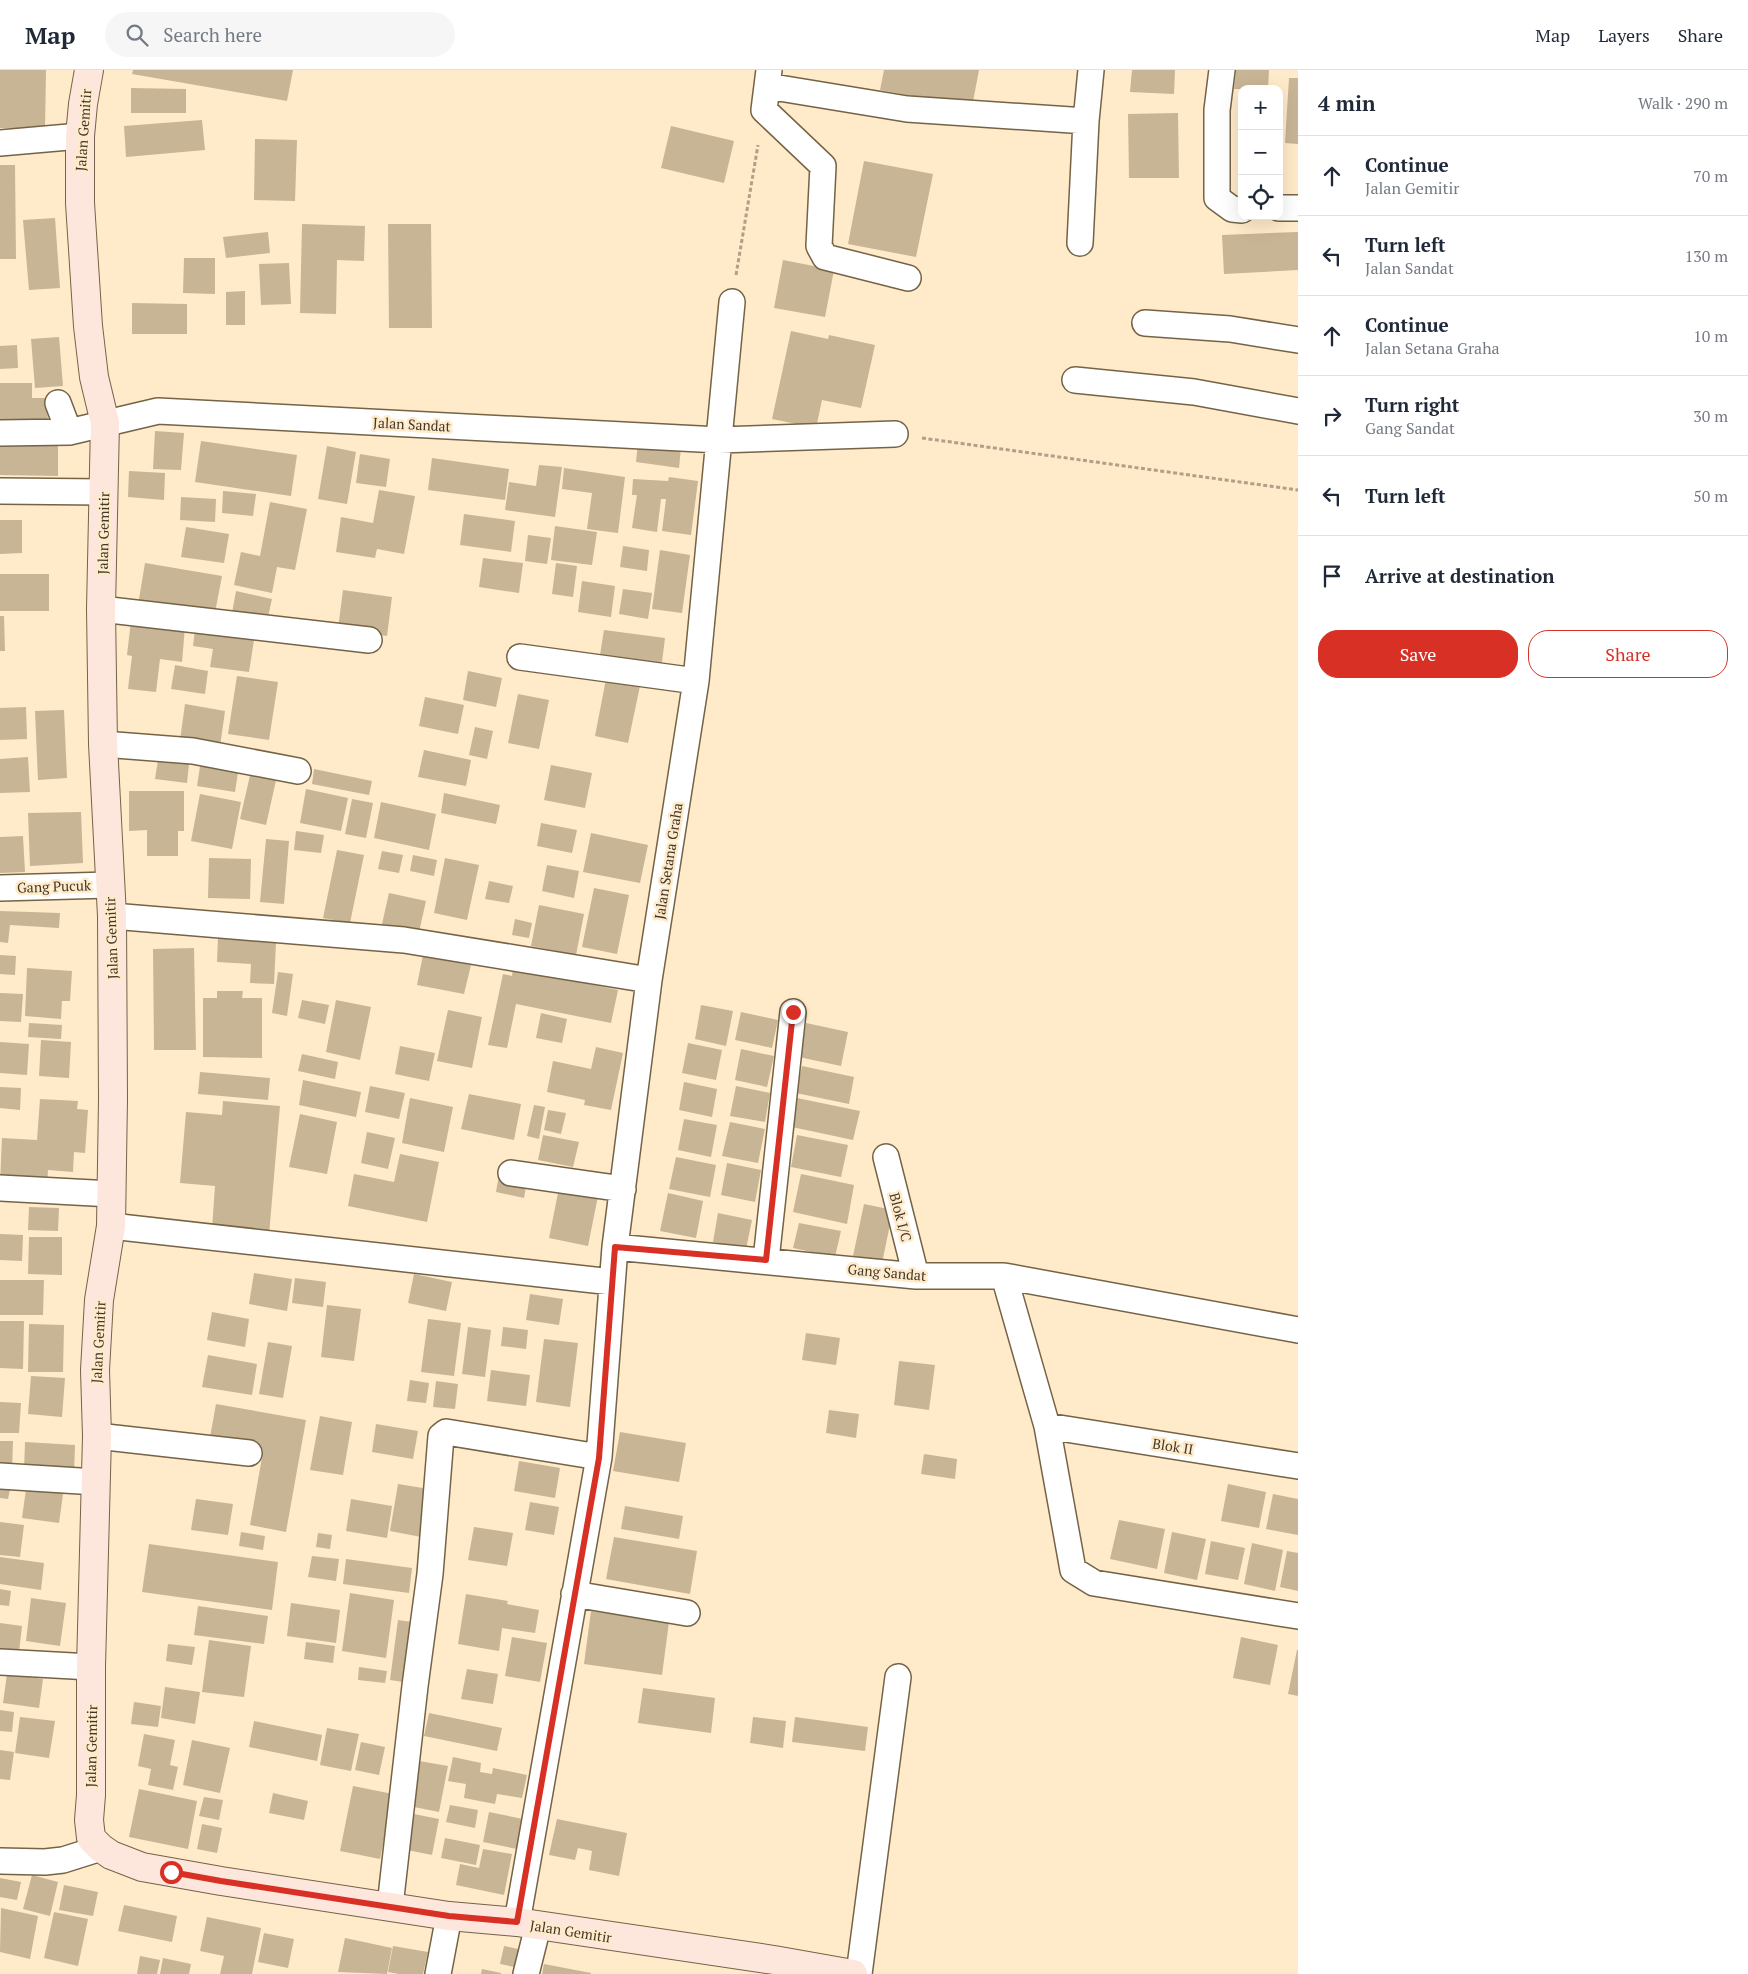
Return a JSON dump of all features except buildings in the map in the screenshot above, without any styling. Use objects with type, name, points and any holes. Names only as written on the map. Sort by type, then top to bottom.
[{"type":"street","name":"Jalan Gemitir","points":[[88,70],[80,136],[80,202],[88,326],[94,377],[105,423],[101,609],[103,744],[112,916],[113,1089],[111,1226],[99,1300],[95,1361],[97,1436],[89,1820],[91,1838],[111,1855],[142,1867],[449,1916],[527,1924],[774,1960],[853,1974]]},
{"type":"street","points":[[1080,243],[1086,122],[1091,70]]},
{"type":"street","points":[[1222,70],[1217,110],[1217,198],[1232,209],[1238,210]]},
{"type":"street","points":[[908,278],[825,257],[820,246],[823,166],[764,110],[768,78],[906,109],[1086,122]]},
{"type":"street","points":[[0,142],[80,136]]},
{"type":"street","points":[[1283,208],[1298,208]]},
{"type":"street","name":"Jalan Setana Graha","points":[[612,1282],[649,980],[696,681],[732,302]]},
{"type":"street","points":[[1145,323],[1230,329],[1298,340]]},
{"type":"street","points":[[1075,380],[1194,392],[1298,411]]},
{"type":"street","points":[[58,403],[69,432]]},
{"type":"street","name":"Jalan Sandat","points":[[0,433],[69,432],[158,412],[719,440],[895,434]]},
{"type":"street","points":[[0,490],[104,492]]},
{"type":"street","points":[[101,609],[369,640]]},
{"type":"street","points":[[520,657],[696,681]]},
{"type":"street","points":[[103,744],[192,751],[298,771]]},
{"type":"street","name":"Gang Pucuk","points":[[0,888],[109,885]]},
{"type":"street","points":[[112,916],[404,940],[649,980]]},
{"type":"street","points":[[766,1260],[793,1012]]},
{"type":"street","name":"Blok I/C","points":[[886,1157],[916,1276]]},
{"type":"street","points":[[511,1173],[623,1189]]},
{"type":"street","points":[[0,1188],[112,1194]]},
{"type":"street","points":[[111,1226],[612,1282],[599,1458],[574,1594],[527,1924],[526,1974]]},
{"type":"street","name":"Gang Sandat","points":[[615,1247],[766,1260],[916,1276],[1004,1276],[1298,1330]]},
{"type":"street","points":[[1004,1276],[1047,1426],[1073,1570],[1094,1583],[1298,1616]]},
{"type":"street","name":"Blok II","points":[[1047,1426],[1298,1466]]},
{"type":"street","points":[[390,1906],[430,1574],[441,1436],[446,1432],[599,1458]]},
{"type":"street","points":[[97,1436],[249,1453]]},
{"type":"street","points":[[0,1476],[96,1482]]},
{"type":"street","points":[[574,1594],[687,1613]]},
{"type":"street","points":[[0,1662],[92,1667]]},
{"type":"street","points":[[858,1974],[898,1677]]},
{"type":"street","points":[[0,1861],[38,1862],[63,1860],[101,1848]]},
{"type":"street","points":[[438,1974],[449,1916]]},
{"type":"path","points":[[732,302],[764,110]]},
{"type":"path","points":[[895,434],[1298,490]]},
{"type":"route","points":[[171,1872],[449,1916],[517,1922],[599,1458],[615,1247],[766,1260],[793,1012]]}]
